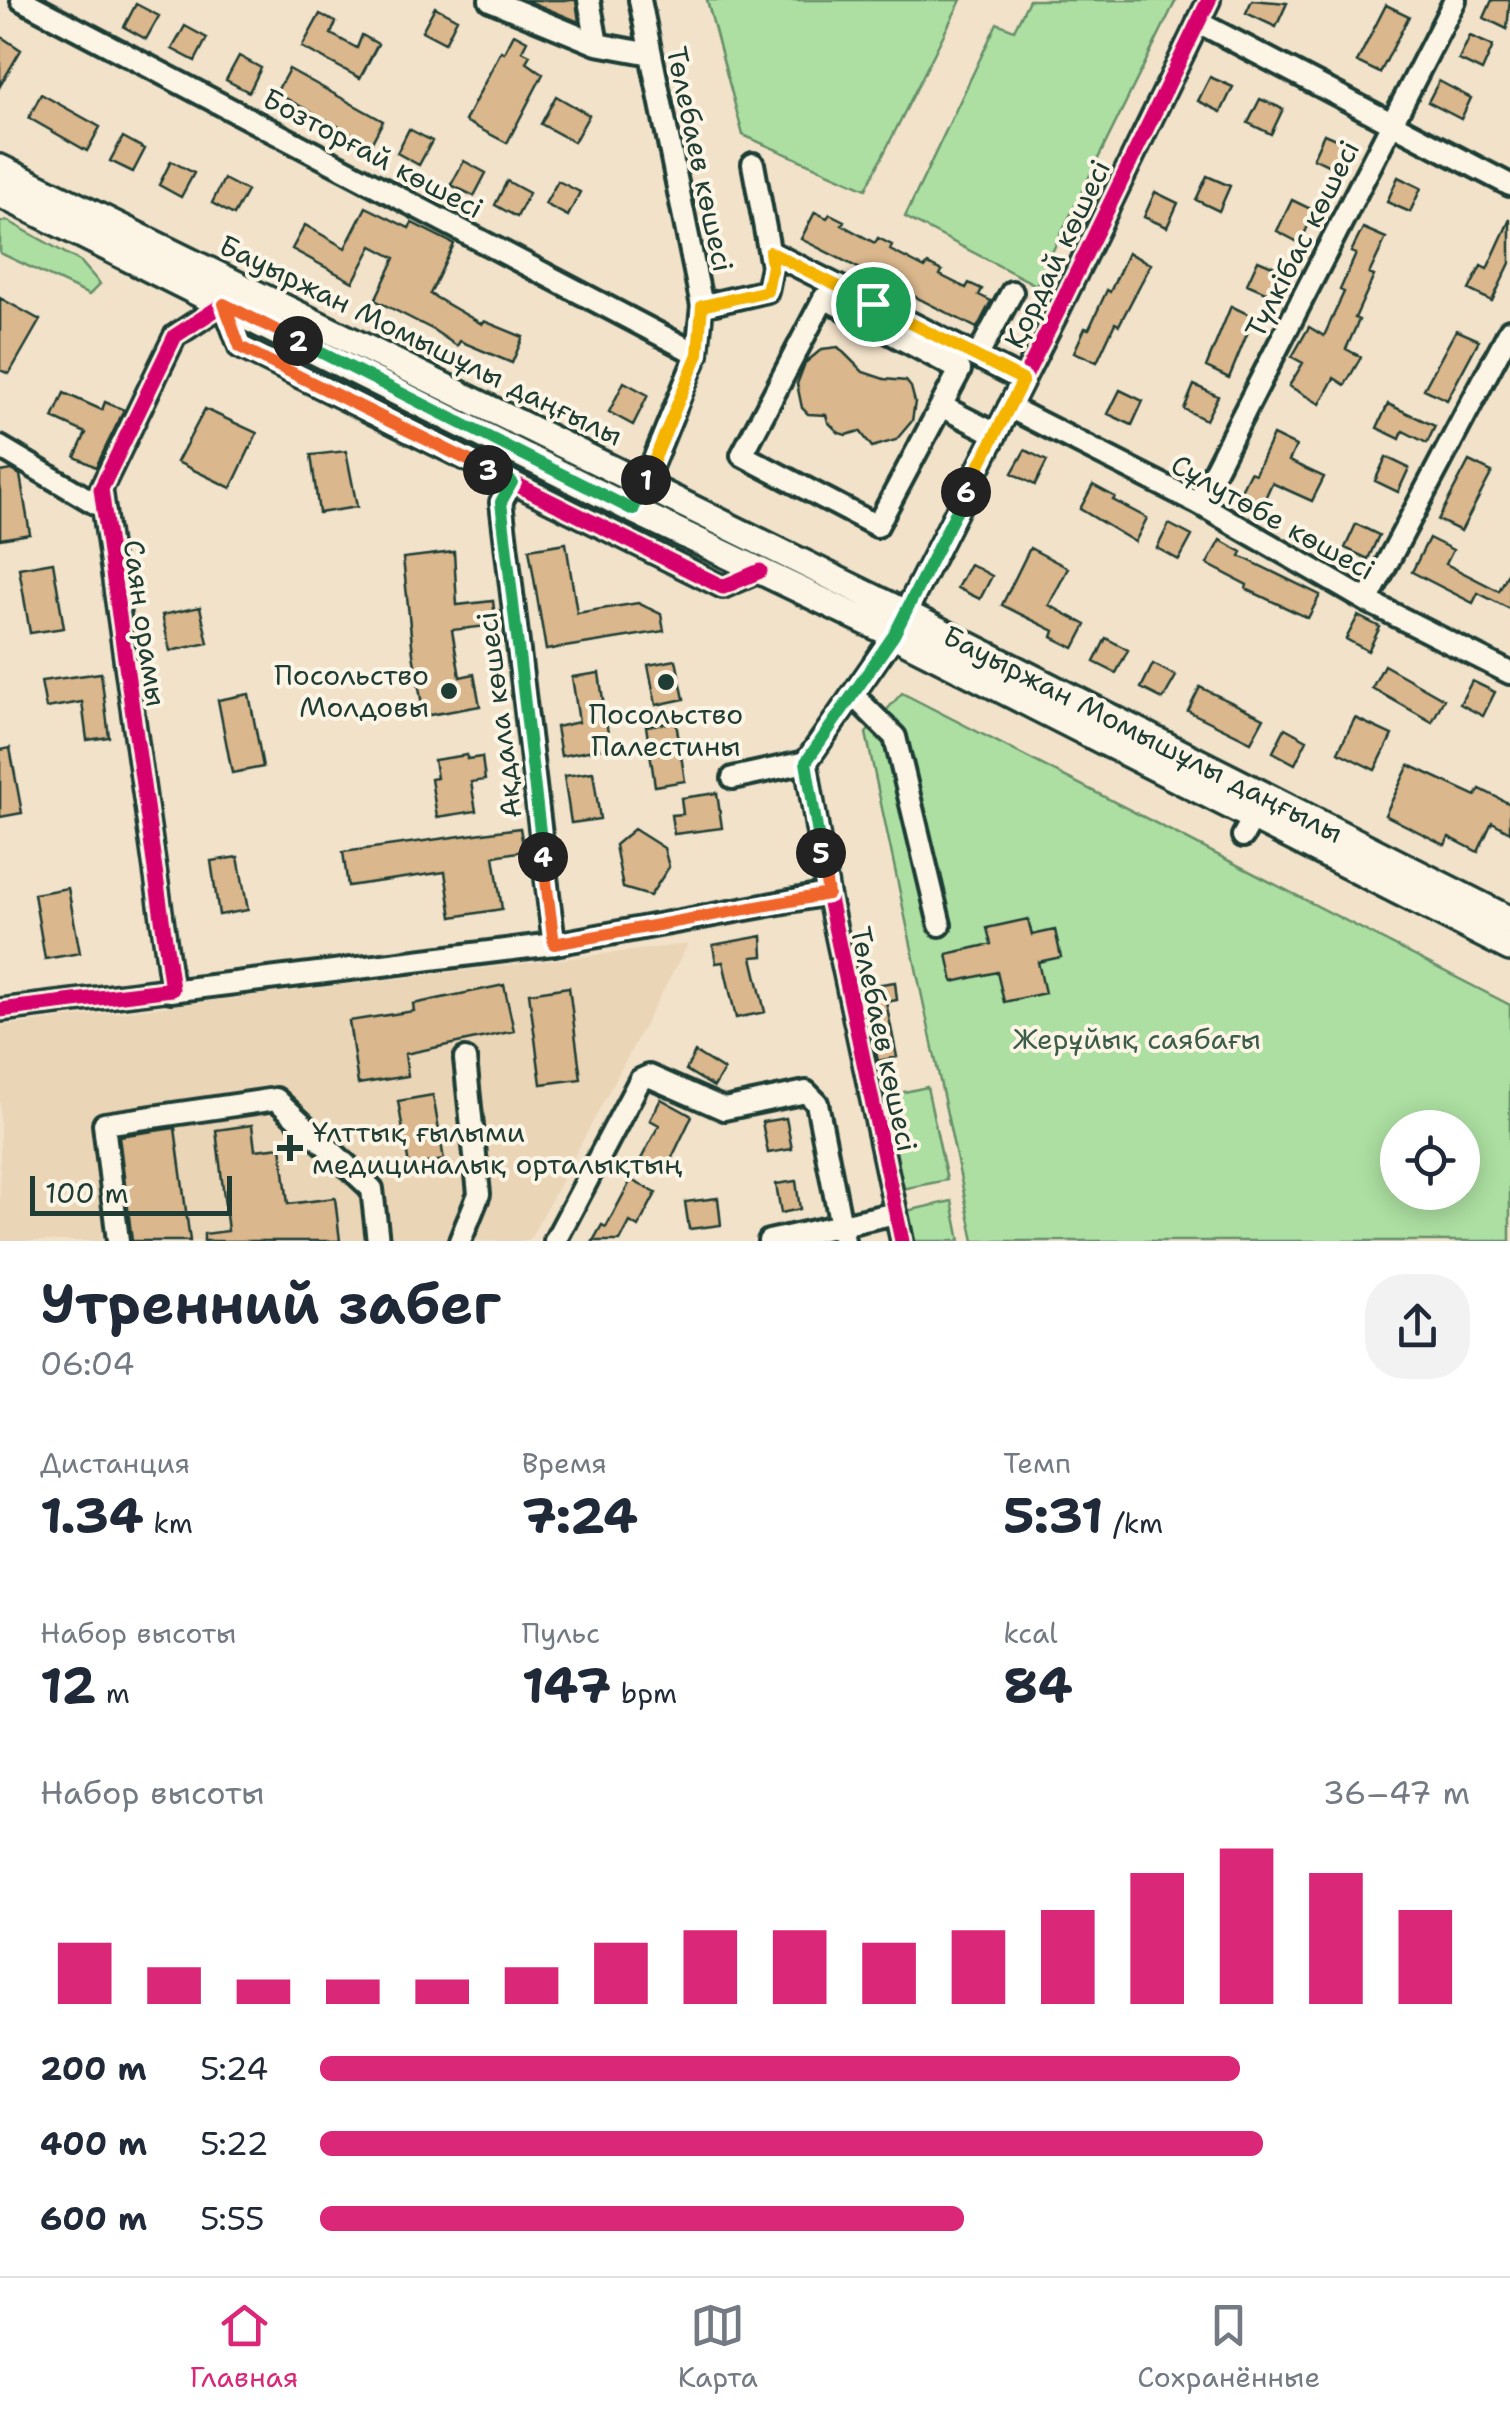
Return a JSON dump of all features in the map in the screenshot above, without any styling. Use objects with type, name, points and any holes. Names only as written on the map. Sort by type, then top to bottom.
[{"type":"main road","name":"Бауыржан Момышұлы даңғылы","points":[[0,168],[644,484],[900,624],[1248,827],[1510,948]]},
{"type":"main road","name":"Бауыржан Момышұлы даңғылы","points":[[0,194],[633,510],[760,571],[900,624],[1510,920]]},
{"type":"street","name":"Бозторғай көшесі","points":[[22,0],[698,354]]},
{"type":"street","points":[[490,0],[597,44],[651,54]]},
{"type":"street","points":[[589,0],[597,44]]},
{"type":"street","name":"Төлебаев көшесі","points":[[640,0],[702,306],[698,354]]},
{"type":"street","name":"Қордай көшесі","points":[[900,624],[1208,0]]},
{"type":"street","name":"Түлкібас көшесі","points":[[1198,503],[1456,0]]},
{"type":"street","points":[[1198,22],[1510,186]]},
{"type":"street","points":[[702,306],[767,291],[772,266],[753,164]]},
{"type":"street","points":[[770,252],[1023,380]]},
{"type":"street","points":[[977,357],[1012,292]]},
{"type":"street","points":[[824,298],[960,370],[941,406],[877,526],[742,455],[824,298]]},
{"type":"street","points":[[224,304],[240,347],[723,587],[760,571]]},
{"type":"street","name":"Саян орамы","points":[[172,990],[101,489],[175,336],[224,304]]},
{"type":"street","points":[[1367,602],[1510,330]]},
{"type":"street","points":[[633,510],[698,354]]},
{"type":"street","points":[[941,406],[996,434]]},
{"type":"street","name":"Сұлутөбе көшесі","points":[[1010,407],[1198,503],[1367,602],[1510,673]]},
{"type":"street","points":[[0,447],[104,508]]},
{"type":"street","name":"Ақдала көшесі","points":[[512,482],[501,502],[554,944]]},
{"type":"street","points":[[733,778],[806,762],[900,624]]},
{"type":"street","points":[[853,695],[896,737],[940,925]]},
{"type":"street","name":"Төлебаев көшесі","points":[[806,762],[828,894],[902,1241]]},
{"type":"street","points":[[0,1010],[554,944],[828,894]]},
{"type":"street","points":[[460,1241],[478,1194],[465,1059]]},
{"type":"street","points":[[555,1241],[640,1080],[649,1076],[724,1109],[806,1092],[813,1096],[842,1234]]},
{"type":"street","points":[[118,1241],[104,1124],[276,1098],[372,1189],[378,1241]]},
{"type":"street","points":[[769,1241],[842,1234],[896,1214]]},
{"type":"shaded area","name":"Ұлттық ғылыми медициналық орталықтың","points":[[688,944],[529,1241],[0,1241],[0,1026]]},
{"type":"green space","points":[[707,0],[961,0],[866,189],[743,135]]},
{"type":"green space","points":[[1029,0],[1176,0],[1036,285],[905,217],[997,23],[1014,30]]},
{"type":"green space","points":[[8,221],[81,262],[100,284],[89,295],[0,253],[0,222]]},
{"type":"green space","name":"Жерұйық саябағы","points":[[902,693],[1510,1005],[1510,1241],[974,1241],[866,733]]},
{"type":"green space","points":[[927,1087],[947,1180],[897,1190],[877,1098]]},
{"type":"green space","points":[[952,1201],[960,1241],[908,1241],[902,1212]]},
{"type":"building","points":[[576,0],[579,22],[528,1]]},
{"type":"building","points":[[1252,0],[1287,3],[1276,27],[1246,13]]},
{"type":"building","points":[[1492,0],[1510,0],[1507,29],[1484,18]]},
{"type":"building","points":[[136,4],[159,16],[146,39],[124,27]]},
{"type":"building","points":[[1386,5],[1409,16],[1380,73],[1357,62]]},
{"type":"building","points":[[435,7],[457,19],[445,43],[422,31]]},
{"type":"building","points":[[320,14],[336,22],[331,34],[357,48],[362,35],[378,44],[360,78],[302,47]]},
{"type":"building","points":[[185,26],[207,38],[195,61],[172,49]]},
{"type":"building","points":[[514,34],[527,41],[522,51],[530,55],[526,62],[543,74],[507,143],[465,121]]},
{"type":"building","points":[[0,36],[21,50],[0,86]]},
{"type":"building","points":[[1470,36],[1493,46],[1482,71],[1459,60]]},
{"type":"building","points":[[239,56],[261,68],[249,92],[226,80]]},
{"type":"building","points":[[289,69],[383,121],[371,144],[276,93]]},
{"type":"building","points":[[1210,77],[1233,87],[1221,112],[1198,101]]},
{"type":"building","points":[[1439,81],[1471,98],[1461,119],[1428,102]]},
{"type":"building","points":[[41,94],[100,127],[87,151],[29,118]]},
{"type":"building","points":[[556,96],[589,115],[574,142],[541,124]]},
{"type":"building","points":[[1260,99],[1283,109],[1271,134],[1248,123]]},
{"type":"building","points":[[409,129],[432,141],[419,165],[397,153]]},
{"type":"building","points":[[1324,134],[1347,144],[1336,169],[1313,158]]},
{"type":"building","points":[[123,137],[145,149],[133,172],[110,161]]},
{"type":"building","points":[[171,161],[194,173],[181,197],[159,185]]},
{"type":"building","points":[[464,161],[486,173],[474,196],[451,185]]},
{"type":"building","points":[[1207,176],[1230,186],[1219,211],[1196,200]]},
{"type":"building","points":[[1398,177],[1421,188],[1410,212],[1387,202]]},
{"type":"building","points":[[224,179],[247,191],[234,215],[212,203]]},
{"type":"building","points":[[507,181],[529,193],[517,217],[495,205]]},
{"type":"building","points":[[558,181],[580,192],[568,216],[545,204]]},
{"type":"building","points":[[1155,192],[1178,203],[1167,227],[1144,217]]},
{"type":"building","points":[[1292,200],[1315,211],[1300,243],[1277,231]]},
{"type":"building","points":[[366,207],[409,228],[412,223],[454,244],[430,294],[482,324],[484,321],[523,337],[512,363],[460,341],[457,346],[375,300],[395,258],[372,246],[353,282],[292,249],[305,225],[345,248]]},
{"type":"building","points":[[815,212],[844,221],[842,225],[875,243],[878,238],[892,245],[890,250],[925,268],[928,264],[942,271],[940,275],[966,288],[969,283],[982,289],[979,295],[991,301],[977,328],[801,239]]},
{"type":"building","points":[[1510,219],[1510,263],[1492,301],[1469,290],[1481,266],[1487,269]]},
{"type":"building","points":[[1363,228],[1386,238],[1369,274],[1374,276],[1346,349],[1361,357],[1345,385],[1334,378],[1320,404],[1289,386],[1303,363],[1292,357],[1309,327],[1324,336],[1344,292],[1340,290],[1356,254],[1351,252]]},
{"type":"building","points":[[1128,253],[1151,264],[1119,325],[1115,323],[1097,362],[1074,352]]},
{"type":"building","points":[[1258,260],[1282,270],[1270,294],[1247,284]]},
{"type":"building","points":[[0,298],[40,320],[9,374],[0,370]]},
{"type":"building","points":[[1231,306],[1254,317],[1229,378],[1206,367]]},
{"type":"building","points":[[1456,330],[1479,340],[1447,400],[1424,389]]},
{"type":"building","points":[[838,347],[863,372],[906,381],[911,387],[915,402],[912,421],[896,440],[872,447],[860,431],[839,433],[826,415],[808,414],[802,408],[797,384],[805,363],[822,349]]},
{"type":"building","points":[[624,382],[648,395],[633,425],[609,412]]},
{"type":"building","points":[[1194,385],[1218,396],[1206,420],[1184,409]]},
{"type":"building","points":[[1120,390],[1143,401],[1132,425],[1108,414]]},
{"type":"building","points":[[64,393],[102,410],[105,402],[124,410],[96,467],[75,457],[86,433],[53,418]]},
{"type":"building","points":[[1388,404],[1435,426],[1427,443],[1403,431],[1400,439],[1377,428]]},
{"type":"building","points":[[205,409],[257,433],[231,488],[177,462]]},
{"type":"building","points":[[1273,435],[1296,446],[1289,461],[1324,477],[1312,501],[1272,483],[1261,507],[1238,496],[1250,472],[1255,474]]},
{"type":"building","points":[[1025,450],[1047,461],[1035,485],[1012,473]]},
{"type":"building","points":[[346,451],[357,507],[319,513],[311,455]]},
{"type":"building","points":[[1386,457],[1409,468],[1398,492],[1375,481]]},
{"type":"building","points":[[1469,461],[1492,472],[1461,531],[1438,520]]},
{"type":"building","points":[[12,470],[20,475],[30,534],[0,539],[0,472]]},
{"type":"building","points":[[1093,485],[1147,518],[1135,542],[1080,509]]},
{"type":"building","points":[[1169,524],[1192,536],[1179,560],[1157,548]]},
{"type":"building","points":[[1356,524],[1379,535],[1368,559],[1345,548]]},
{"type":"building","points":[[1429,538],[1453,550],[1446,564],[1499,591],[1510,569],[1510,609],[1478,593],[1473,603],[1412,572]]},
{"type":"building","points":[[1220,540],[1242,552],[1240,556],[1320,595],[1308,618],[1246,589],[1247,585],[1207,564]]},
{"type":"building","points":[[566,543],[577,613],[638,603],[661,614],[664,631],[546,650],[529,549]]},
{"type":"building","points":[[1030,548],[1068,568],[1049,605],[1086,625],[1074,648],[1052,637],[1054,631],[1002,605]]},
{"type":"building","points":[[454,552],[457,605],[493,601],[496,625],[452,630],[460,677],[474,674],[480,706],[424,716],[403,558]]},
{"type":"building","points":[[53,562],[64,628],[30,633],[19,568]]},
{"type":"building","points":[[970,564],[992,576],[980,599],[957,588]]},
{"type":"building","points":[[200,607],[208,643],[170,651],[162,615]]},
{"type":"building","points":[[1358,616],[1380,627],[1368,651],[1346,639]]},
{"type":"building","points":[[1106,638],[1128,650],[1116,673],[1094,662]]},
{"type":"building","name":"Посольство Палестины","points":[[676,660],[684,699],[656,705],[648,665]]},
{"type":"building","points":[[1153,664],[1176,676],[1163,699],[1141,688]]},
{"type":"building","points":[[1384,665],[1444,699],[1432,722],[1372,688]]},
{"type":"building","points":[[101,673],[109,737],[87,740],[82,702],[46,708],[41,681]]},
{"type":"building","points":[[599,673],[610,747],[561,756],[556,727],[579,722],[572,677]]},
{"type":"building","points":[[1472,681],[1495,692],[1483,716],[1460,704]]},
{"type":"building","points":[[1200,687],[1264,718],[1251,742],[1188,711]]},
{"type":"building","points":[[249,694],[263,767],[232,773],[218,700]]},
{"type":"building","points":[[1355,718],[1392,735],[1375,770],[1338,752]]},
{"type":"building","points":[[676,722],[685,781],[655,786],[646,726]]},
{"type":"building","points":[[1285,728],[1307,740],[1295,764],[1273,752]]},
{"type":"building","points":[[10,748],[22,813],[0,817],[0,750]]},
{"type":"building","points":[[467,755],[467,759],[482,757],[485,780],[471,782],[476,811],[437,817],[431,779],[437,778],[434,760]]},
{"type":"building","points":[[1409,765],[1476,796],[1480,789],[1510,804],[1510,832],[1492,822],[1478,852],[1449,837],[1445,845],[1385,815]]},
{"type":"building","points":[[593,772],[600,819],[571,823],[564,776]]},
{"type":"building","points":[[717,793],[722,828],[674,834],[671,815],[683,814],[681,798]]},
{"type":"building","points":[[520,828],[524,851],[494,856],[502,909],[452,917],[445,872],[348,886],[343,852]]},
{"type":"building","points":[[634,829],[664,848],[669,867],[650,896],[623,888],[615,845]]},
{"type":"building","points":[[238,857],[248,910],[219,915],[211,861]]},
{"type":"building","points":[[68,888],[80,953],[45,959],[34,894]]},
{"type":"building","points":[[1028,919],[1032,935],[1055,930],[1061,957],[1038,962],[1045,993],[1004,1002],[997,972],[953,982],[947,954],[991,944],[987,928]]},
{"type":"building","points":[[762,936],[763,956],[752,957],[765,1012],[736,1018],[723,962],[716,963],[713,945]]},
{"type":"building","points":[[895,982],[897,1000],[886,1002],[897,1057],[878,1061],[862,987]]},
{"type":"building","points":[[504,985],[514,1031],[405,1054],[408,1076],[358,1084],[349,1021],[414,1011],[413,1004]]},
{"type":"building","points":[[569,987],[581,1079],[541,1084],[529,993]]},
{"type":"building","points":[[695,1052],[724,1070],[714,1087],[686,1070]]},
{"type":"building","points":[[433,1095],[444,1160],[409,1166],[398,1101]]},
{"type":"building","points":[[661,1099],[692,1116],[665,1172],[641,1159],[659,1125],[650,1120]]},
{"type":"building","points":[[786,1118],[792,1149],[768,1153],[762,1122]]},
{"type":"building","points":[[252,1125],[255,1150],[281,1147],[288,1204],[335,1198],[340,1241],[204,1241],[204,1234],[228,1231],[216,1130]]},
{"type":"building","points":[[175,1128],[190,1241],[132,1241],[119,1136]]},
{"type":"building","points":[[631,1180],[656,1193],[638,1227],[630,1222],[620,1241],[593,1241],[602,1225],[606,1227]]},
{"type":"building","points":[[796,1181],[800,1209],[781,1213],[776,1184]]},
{"type":"building","points":[[718,1198],[721,1225],[689,1229],[685,1202]]},
{"type":"cycle path","points":[[902,1241],[828,894],[806,762],[894,635],[1209,0]]},
{"type":"cycle path","points":[[0,1010],[172,989],[101,489],[175,336],[224,304],[240,347],[723,587],[760,571]]},
{"type":"place","name":"Посольство Палестины","points":[[666,682]]},
{"type":"place","name":"Посольство Молдовы","points":[[449,691]]},
{"type":"place","name":"Ұлттық ғылыми медициналық орталықтың","points":[[290,1148]]},
{"type":"route","points":[[770,252],[873,304],[1023,380],[894,635],[806,762],[828,894],[554,944],[501,502],[512,482],[240,347],[224,304],[633,510],[698,354],[702,306],[767,291],[772,266],[770,252]]}]
